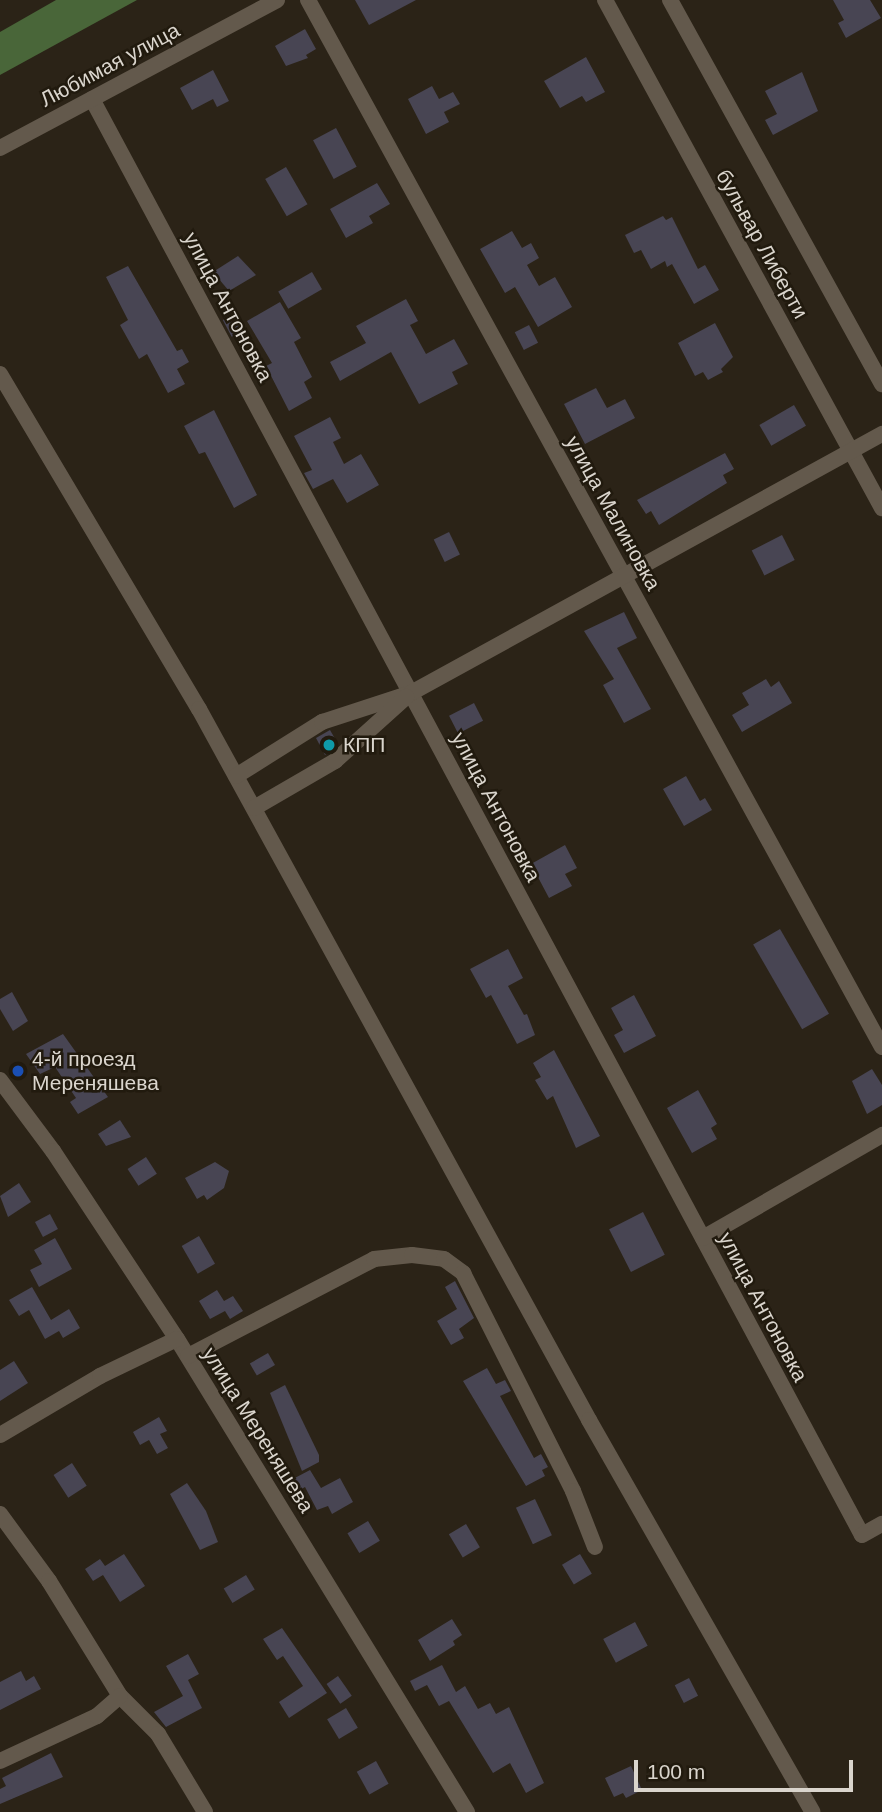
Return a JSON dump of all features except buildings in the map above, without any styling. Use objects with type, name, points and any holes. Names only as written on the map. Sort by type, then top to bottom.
[{"type":"street","name":"Любимая улица","points":[[0,148],[277,0]]},
{"type":"street","name":"улица Малиновка","points":[[308,0],[882,1047]]},
{"type":"street","name":"бульвар Либерти","points":[[605,0],[882,508]]},
{"type":"street","name":"бульвар Либерти","points":[[670,0],[882,384]]},
{"type":"street","name":"улица Антоновка","points":[[92,99],[862,1535],[882,1524]]},
{"type":"street","points":[[0,374],[236,776],[589,1420],[813,1812]]},
{"type":"street","points":[[236,776],[322,722],[411,693],[882,435]]},
{"type":"street","points":[[254,808],[335,761],[411,693]]},
{"type":"street","name":"улица Мереняшева","points":[[0,1080],[53,1151],[188,1356],[467,1812]]},
{"type":"street","points":[[703,1238],[882,1135]]},
{"type":"street","points":[[188,1356],[374,1259],[412,1255],[444,1259],[463,1273],[573,1490],[595,1547]]},
{"type":"street","points":[[0,1435],[100,1376],[177,1339]]},
{"type":"street","points":[[0,1514],[49,1581],[120,1696],[158,1734],[205,1812]]},
{"type":"street","points":[[0,1761],[97,1716],[120,1696]]},
{"type":"green space","points":[[56,0],[137,0],[0,75],[0,32]]},
{"type":"place","name":"КПП","points":[[329,745]]},
{"type":"place","name":"4-й проезд Мереняшева","points":[[18,1071]]}]
